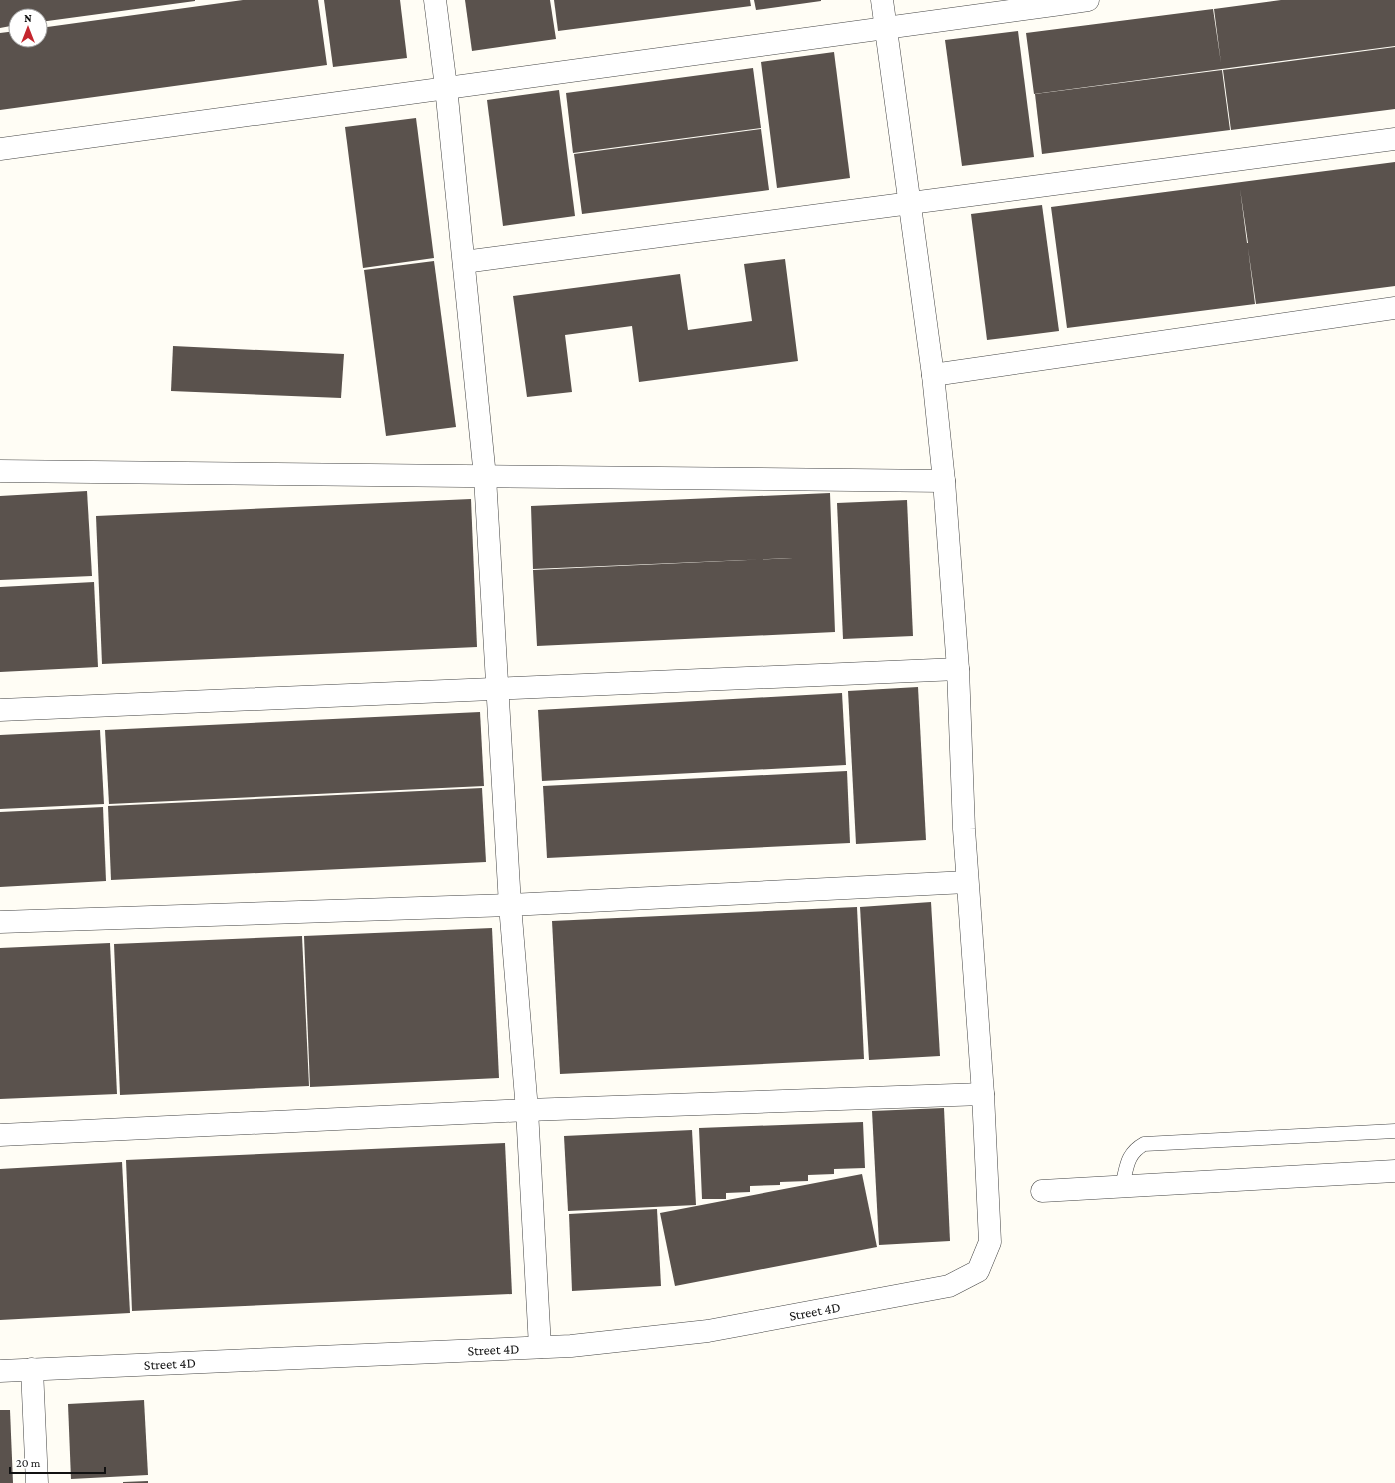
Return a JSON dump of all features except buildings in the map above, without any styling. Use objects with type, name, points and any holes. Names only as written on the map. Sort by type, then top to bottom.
[{"type":"street","points":[[435,0],[446,87],[485,476],[496,690],[510,904],[527,1110],[540,1347]]},
{"type":"street","points":[[0,1134],[527,1110],[983,1094],[967,882],[958,669],[944,481],[933,375],[882,0]]},
{"type":"street","points":[[0,149],[446,87],[886,30],[1088,0]]},
{"type":"street","points":[[464,262],[910,205],[1395,139]]},
{"type":"street","points":[[933,375],[1395,308]]},
{"type":"street","points":[[0,471],[944,481]]},
{"type":"street","points":[[0,710],[496,690],[958,669]]},
{"type":"street","points":[[0,922],[510,904],[967,882]]},
{"type":"street","name":"Street 4D","points":[[0,1371],[571,1346],[708,1331],[950,1286],[978,1271],[990,1242],[983,1094]]},
{"type":"street","points":[[1042,1190],[1395,1172]]},
{"type":"street","points":[[32,1369],[37,1483]]},
{"type":"lane","points":[[1122,1186],[1130,1155],[1144,1144],[1395,1130]]}]
